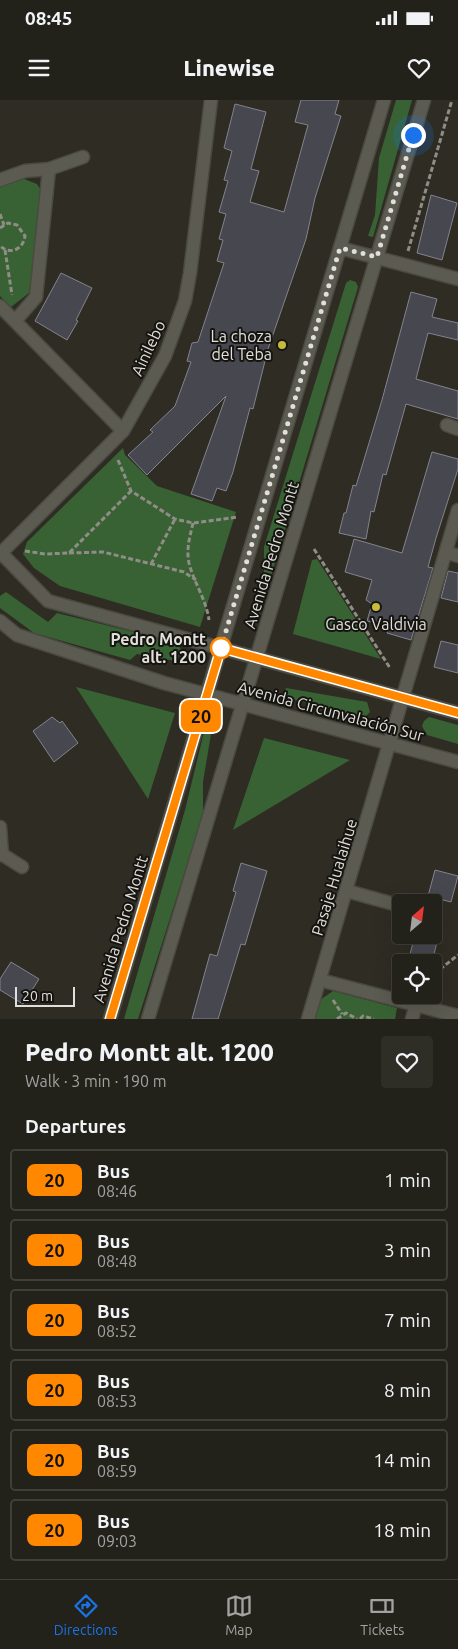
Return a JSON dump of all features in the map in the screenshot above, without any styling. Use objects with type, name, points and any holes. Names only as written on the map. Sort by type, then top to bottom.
[{"type":"main road","name":"Ainilebo","points":[[0,553],[123,431],[165,356],[185,301],[211,100]]},
{"type":"main road","name":"Avenida Pedro Montt","points":[[110,1019],[384,100]]},
{"type":"main road","name":"Avenida Pedro Montt","points":[[148,1019],[424,100]]},
{"type":"main road","points":[[0,180],[25,171],[49,169],[84,157]]},
{"type":"main road","points":[[15,321],[36,297],[49,169]]},
{"type":"main road","points":[[340,248],[458,279]]},
{"type":"main road","points":[[0,306],[123,431]]},
{"type":"main road","name":"Pasaje Hualaihue","points":[[308,1019],[404,698],[452,554],[458,510]]},
{"type":"main road","name":"Avenida Circunvalación Sur","points":[[0,553],[48,601],[458,713]]},
{"type":"main road","name":"Avenida Circunvalación Sur","points":[[0,621],[17,635],[164,683],[458,762]]},
{"type":"main road","points":[[0,827],[1,854],[22,867]]},
{"type":"main road","points":[[347,891],[392,904]]},
{"type":"main road","points":[[320,980],[392,998]]},
{"type":"main road","points":[[412,1019],[416,1004],[458,1016]]},
{"type":"path","points":[[406,257],[452,100]]},
{"type":"path","points":[[0,214],[4,224]]},
{"type":"path","points":[[0,228],[4,224],[17,224],[25,236],[24,242],[18,249],[4,250]]},
{"type":"path","points":[[0,246],[4,250],[15,321]]},
{"type":"path","points":[[118,460],[131,491],[175,519],[193,523],[238,517]]},
{"type":"path","points":[[69,552],[131,491]]},
{"type":"path","points":[[151,564],[175,519]]},
{"type":"path","points":[[193,523],[188,546],[189,563],[207,608],[209,620]]},
{"type":"path","points":[[314,548],[390,668]]},
{"type":"path","points":[[24,551],[45,554],[102,552],[184,572],[196,580]]},
{"type":"path","points":[[442,968],[458,955]]},
{"type":"path","points":[[338,1019],[346,1013],[358,1019],[362,1016],[374,1019]]},
{"type":"green space","points":[[396,100],[412,100],[373,237],[368,236],[375,215],[379,158]]},
{"type":"green space","points":[[24,179],[37,184],[43,194],[29,293],[11,307],[0,296],[0,186]]},
{"type":"green space","points":[[350,280],[356,282],[358,287],[259,616],[254,614],[264,573],[264,547],[346,283]]},
{"type":"green space","points":[[123,448],[125,455],[157,486],[236,512],[200,627],[60,586],[34,568],[23,554],[27,542]]},
{"type":"green space","points":[[317,559],[381,659],[293,634],[312,560]]},
{"type":"green space","points":[[6,592],[48,622],[57,613],[178,643],[182,652],[175,661],[137,654],[130,660],[34,633],[0,608],[0,596]]},
{"type":"green space","points":[[76,687],[175,713],[148,799]]},
{"type":"green space","points":[[286,688],[367,702],[370,712],[364,718],[284,697]]},
{"type":"green space","points":[[429,717],[458,725],[458,744],[427,735],[422,726]]},
{"type":"green space","points":[[204,732],[211,734],[203,782],[203,814],[138,1019],[124,1019],[185,810]]},
{"type":"green space","points":[[264,738],[350,760],[233,830]]},
{"type":"green space","points":[[333,991],[397,1008],[395,1019],[315,1019],[320,1000]]},
{"type":"building","points":[[301,100],[339,100],[335,114],[341,116],[315,198],[306,239],[268,349],[253,409],[250,408],[233,472],[226,491],[217,488],[212,501],[191,494],[226,396],[147,475],[128,455],[153,432],[150,430],[175,406],[191,362],[187,361],[192,343],[198,342],[224,263],[217,261],[223,240],[219,239],[226,214],[219,212],[228,181],[224,180],[232,151],[224,148],[235,104],[266,112],[251,169],[259,171],[250,202],[284,212],[308,125],[295,122]]},
{"type":"building","points":[[431,195],[457,203],[442,260],[417,253]]},
{"type":"building","points":[[61,273],[92,288],[76,320],[78,321],[67,340],[35,321]]},
{"type":"building","points":[[411,292],[437,299],[432,317],[458,323],[458,340],[428,333],[416,379],[458,391],[458,419],[406,404],[386,475],[383,474],[374,512],[371,511],[366,539],[339,533],[353,485],[356,486],[382,400]]},
{"type":"building","points":[[432,452],[458,459],[458,469],[428,567],[433,568],[411,640],[387,633],[389,627],[367,621],[372,604],[366,600],[372,580],[345,572],[354,539],[402,553]]},
{"type":"building","points":[[448,571],[458,573],[458,602],[441,598]]},
{"type":"building","points":[[441,641],[458,645],[458,673],[434,667]]},
{"type":"building","points":[[52,717],[60,723],[62,721],[78,743],[54,762],[33,731]]},
{"type":"building","points":[[241,863],[267,871],[245,945],[241,944],[218,1019],[192,1019],[210,954],[217,956],[236,892],[233,891]]},
{"type":"building","points":[[435,870],[458,876],[451,902],[442,900],[442,894],[429,894]]},
{"type":"building","points":[[413,944],[436,944],[434,954],[410,954]]},
{"type":"building","points":[[11,962],[39,979],[23,1004],[0,990],[0,979]]},
{"type":"bus line","name":"20","points":[[110,1019],[221,648],[458,713]]},
{"type":"place","name":"La choza del Teba","points":[[282,345]]},
{"type":"place","name":"Gasco Valdivia","points":[[376,607]]},
{"type":"place","name":"Pedro Montt alt. 1200","points":[[221,648]]},
{"type":"route","points":[[221,648],[340,248],[377,257],[413,135]]}]
